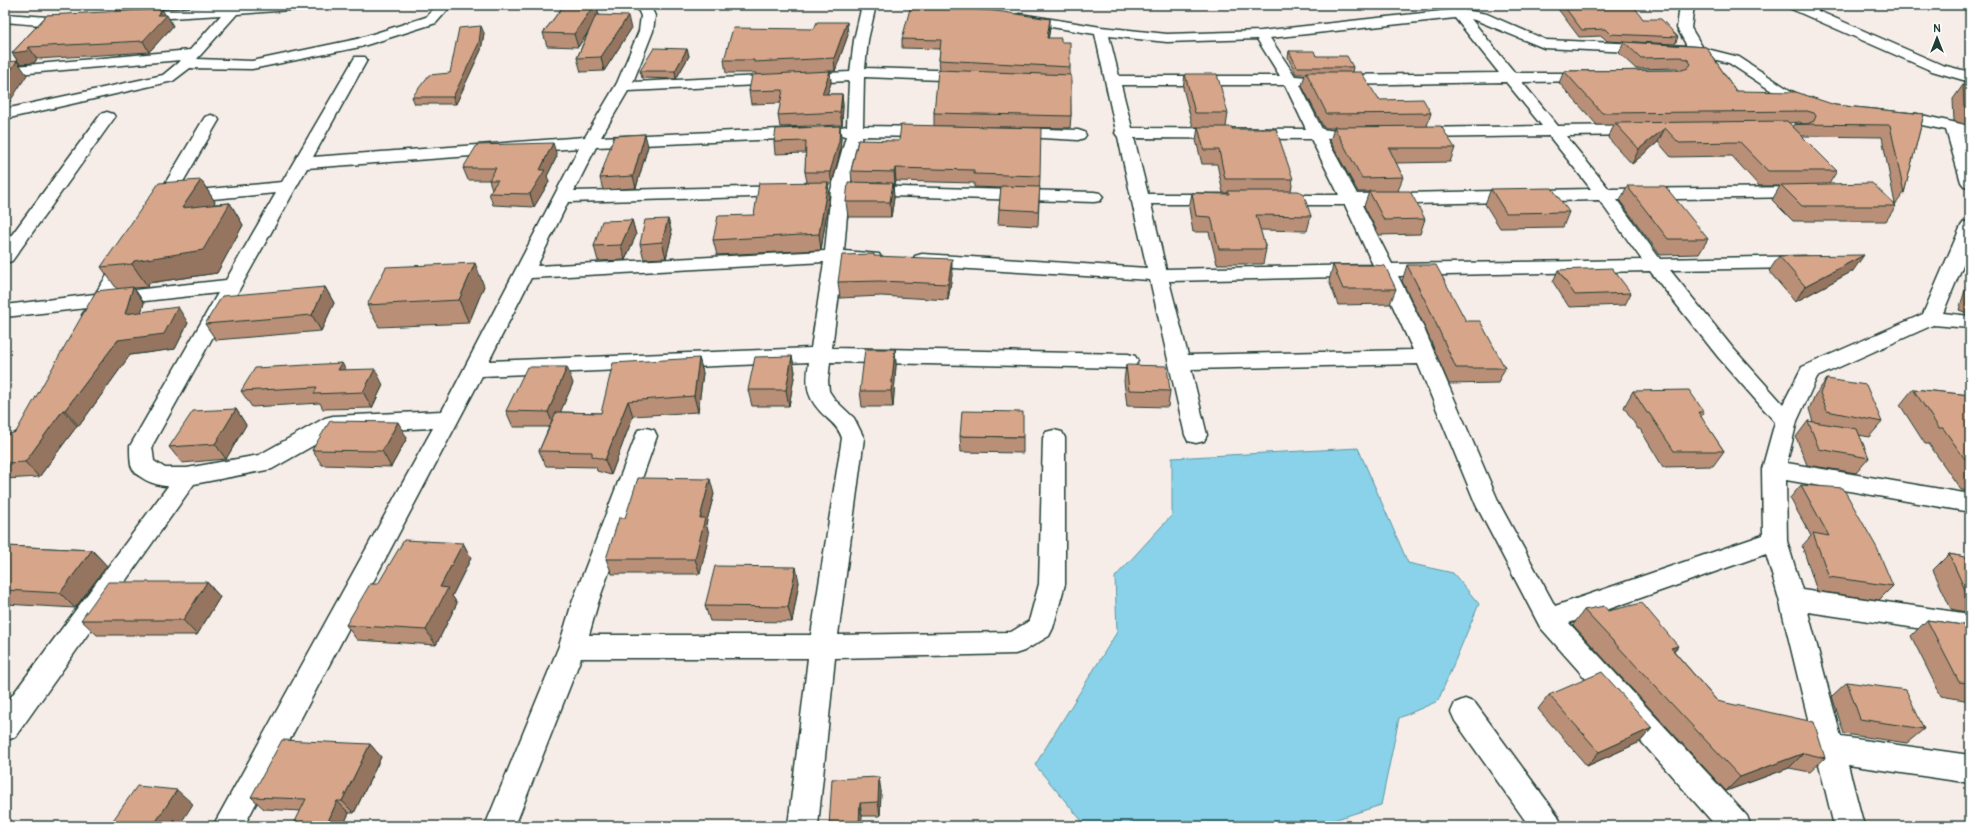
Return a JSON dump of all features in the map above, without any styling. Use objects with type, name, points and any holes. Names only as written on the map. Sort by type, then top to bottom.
[{"type":"street","points":[[34,37],[48,21],[68,5]]},
{"type":"street","points":[[120,17],[234,8],[304,5]]},
{"type":"street","points":[[5,70],[190,59],[252,65],[360,43],[431,20],[445,5]]},
{"type":"street","points":[[228,826],[475,369],[564,197],[590,142],[623,87],[646,31],[648,16],[643,5]]},
{"type":"street","points":[[803,826],[823,647],[854,438],[849,428],[822,399],[817,390],[834,256],[832,190],[855,131],[857,74],[861,40],[869,5]]},
{"type":"street","points":[[1687,5],[1684,28],[1697,51]]},
{"type":"street","points":[[1794,5],[1937,68],[1970,77]]},
{"type":"street","points":[[5,114],[161,80],[174,75],[190,59],[234,8]]},
{"type":"street","points":[[1459,12],[1604,196],[1655,265],[1725,352],[1786,421]]},
{"type":"street","points":[[1008,16],[1100,31],[1167,38],[1261,35],[1459,12],[1482,17],[1544,44],[1697,51],[1734,60],[1786,94],[1797,100],[1819,107]]},
{"type":"street","points":[[5,18],[48,21],[88,18]]},
{"type":"street","points":[[1100,31],[1123,133],[1196,435]]},
{"type":"street","points":[[1261,35],[1290,81],[1386,272],[1426,357],[1488,505],[1549,619],[1736,826]]},
{"type":"street","points":[[5,70],[15,58]]},
{"type":"street","points":[[360,60],[290,186],[141,446],[143,465],[160,477],[187,477],[264,463],[333,424],[449,418]]},
{"type":"street","points":[[623,87],[857,74],[983,77]]},
{"type":"street","points":[[1112,81],[1290,81],[1605,76]]},
{"type":"street","points":[[1879,116],[1917,119],[1970,131]]},
{"type":"street","points":[[8,248],[107,117]]},
{"type":"street","points":[[151,223],[167,198],[211,120]]},
{"type":"street","points":[[1953,127],[1970,182]]},
{"type":"street","points":[[1400,134],[1660,130]]},
{"type":"street","points":[[302,163],[590,142],[855,131],[943,132]]},
{"type":"street","points":[[998,133],[1078,135]]},
{"type":"street","points":[[1123,133],[1348,134]]},
{"type":"street","points":[[167,198],[290,186]]},
{"type":"street","points":[[832,190],[1094,196]]},
{"type":"street","points":[[564,197],[801,191]]},
{"type":"street","points":[[1260,200],[1350,200],[1472,196],[1604,196],[1819,192]]},
{"type":"street","points":[[1139,199],[1238,199]]},
{"type":"street","points":[[1931,318],[1970,226]]},
{"type":"street","points":[[85,327],[100,300],[138,241]]},
{"type":"street","points":[[525,272],[834,256],[1158,275],[1386,272],[1825,261]]},
{"type":"street","points":[[5,311],[232,285]]},
{"type":"street","points":[[1849,826],[1792,599],[1775,541],[1774,468],[1786,421],[1809,372],[1931,318],[1970,322]]},
{"type":"street","points":[[475,369],[821,355],[1128,361]]},
{"type":"street","points":[[1179,362],[1426,357]]},
{"type":"street","points":[[500,826],[572,646],[585,603],[646,436]]},
{"type":"street","points":[[572,646],[823,647],[1015,643],[1040,628],[1052,584],[1054,438]]},
{"type":"street","points":[[1774,468],[1970,503]]},
{"type":"street","points":[[5,728],[187,477]]},
{"type":"street","points":[[1549,619],[1775,541]]},
{"type":"street","points":[[1792,599],[1970,625]]},
{"type":"street","points":[[1465,712],[1547,826]]},
{"type":"street","points":[[1830,749],[1970,769]]},
{"type":"water","points":[[1358,448],[1408,563],[1453,573],[1479,604],[1438,701],[1399,718],[1381,805],[1315,826],[1086,826],[1035,765],[1117,632],[1115,577],[1172,515],[1172,458]]},
{"type":"building","points":[[564,5],[594,5],[574,34],[543,33]]},
{"type":"building","points":[[911,5],[996,11],[1050,19],[1047,38],[1061,38],[1061,42],[1070,42],[1070,67],[939,60],[941,40],[902,39]]},
{"type":"building","points":[[1563,5],[1633,5],[1643,19],[1661,19],[1678,37],[1610,34],[1605,29],[1582,30]]},
{"type":"building","points":[[162,9],[158,15],[167,15],[143,41],[29,47],[27,51],[12,53],[47,15]]},
{"type":"building","points":[[596,15],[628,16],[601,57],[577,58]]},
{"type":"building","points":[[817,22],[847,22],[834,58],[754,62],[754,60],[724,60],[733,28],[814,29]]},
{"type":"building","points":[[481,26],[479,43],[453,97],[412,97],[429,75],[450,73],[459,28]]},
{"type":"building","points":[[1624,42],[1706,47],[1736,91],[1796,92],[1835,105],[1924,114],[1904,193],[1890,125],[1794,124],[1807,124],[1814,121],[1816,116],[1814,113],[1807,111],[1602,113],[1564,71],[1682,70],[1688,68],[1691,64],[1688,60],[1681,57],[1641,58]]},
{"type":"building","points":[[654,48],[687,49],[675,71],[640,71]]},
{"type":"building","points":[[1289,51],[1314,51],[1316,56],[1347,56],[1353,67],[1297,67]]},
{"type":"building","points":[[17,61],[5,79],[5,62]]},
{"type":"building","points":[[938,70],[1071,75],[1071,116],[934,113]]},
{"type":"building","points":[[830,71],[822,94],[842,94],[840,112],[778,115],[783,90],[749,91],[752,75]]},
{"type":"building","points":[[1306,72],[1361,72],[1379,100],[1423,99],[1431,113],[1327,114]]},
{"type":"building","points":[[1185,74],[1217,74],[1228,113],[1195,113]]},
{"type":"building","points":[[1963,85],[1970,86],[1970,108],[1964,106]]},
{"type":"building","points":[[1787,121],[1837,171],[1768,171],[1740,142],[1679,143],[1665,128],[1639,149],[1615,123]]},
{"type":"building","points":[[901,125],[1041,128],[1040,176],[974,174],[974,170],[895,168],[894,172],[851,171],[858,140],[899,141]]},
{"type":"building","points":[[840,126],[839,141],[830,172],[805,172],[806,141],[774,142],[776,129]]},
{"type":"building","points":[[1441,126],[1455,148],[1389,148],[1403,177],[1362,178],[1334,127]]},
{"type":"building","points":[[1198,127],[1276,129],[1293,179],[1225,179],[1219,150],[1204,150]]},
{"type":"building","points":[[645,134],[633,176],[600,178],[614,136]]},
{"type":"building","points":[[553,143],[540,170],[545,170],[530,194],[489,193],[498,180],[489,180],[496,168],[463,168],[477,145]]},
{"type":"building","points":[[201,180],[182,208],[230,203],[203,250],[134,261],[132,264],[101,267],[159,183]]},
{"type":"building","points":[[828,182],[819,234],[713,240],[718,216],[754,215],[759,183]]},
{"type":"building","points":[[848,182],[893,183],[890,202],[846,202]]},
{"type":"building","points":[[1872,183],[1896,206],[1802,206],[1781,185]]},
{"type":"building","points":[[1001,186],[1040,187],[1038,211],[999,209]]},
{"type":"building","points":[[1627,186],[1665,186],[1708,239],[1668,239]]},
{"type":"building","points":[[1552,188],[1569,212],[1506,213],[1491,189]]},
{"type":"building","points":[[1228,191],[1298,191],[1303,193],[1311,216],[1256,215],[1266,249],[1219,249],[1211,217],[1196,216],[1192,193],[1229,194]]},
{"type":"building","points":[[1369,191],[1410,191],[1425,219],[1384,220]]},
{"type":"building","points":[[668,219],[662,242],[640,244],[645,220]]},
{"type":"building","points":[[632,220],[621,245],[594,246],[602,221]]},
{"type":"building","points":[[874,254],[874,256],[952,259],[948,284],[880,281],[838,282],[842,255]]},
{"type":"building","points":[[1864,255],[1805,286],[1779,256]]},
{"type":"building","points":[[475,263],[459,300],[367,305],[386,267]]},
{"type":"building","points":[[1333,265],[1385,266],[1396,289],[1343,289]]},
{"type":"building","points":[[1407,265],[1436,265],[1466,321],[1480,321],[1505,368],[1456,368],[1429,308]]},
{"type":"building","points":[[1612,268],[1631,293],[1575,295],[1558,270]]},
{"type":"building","points":[[133,287],[125,314],[178,307],[164,334],[118,340],[65,410],[63,410],[25,462],[5,463],[5,434],[7,435],[16,432],[96,291]]},
{"type":"building","points":[[325,287],[312,315],[205,324],[222,296]]},
{"type":"building","points":[[865,349],[895,349],[891,391],[860,391]]},
{"type":"building","points":[[792,356],[786,390],[748,390],[755,357]]},
{"type":"building","points":[[699,358],[694,396],[628,401],[605,460],[592,456],[592,452],[539,451],[556,412],[601,413],[613,363]]},
{"type":"building","points":[[342,363],[338,370],[375,369],[363,392],[314,394],[317,387],[241,391],[255,368]]},
{"type":"building","points":[[1126,365],[1167,366],[1170,391],[1129,390]]},
{"type":"building","points":[[527,367],[567,367],[548,412],[506,411]]},
{"type":"building","points":[[1827,379],[1866,385],[1882,422],[1827,411],[1820,393]]},
{"type":"building","points":[[1913,389],[1970,395],[1970,466],[1943,428],[1939,428]]},
{"type":"building","points":[[1689,390],[1704,412],[1698,412],[1724,451],[1674,451],[1633,391]]},
{"type":"building","points":[[236,409],[215,444],[169,447],[193,411]]},
{"type":"building","points":[[962,411],[1023,412],[1023,437],[960,436]]},
{"type":"building","points":[[330,421],[398,422],[382,451],[312,450]]},
{"type":"building","points":[[1808,421],[1857,429],[1869,458],[1819,449]]},
{"type":"building","points":[[638,478],[710,479],[700,518],[705,518],[695,559],[606,559],[619,518],[625,518]]},
{"type":"building","points":[[1801,485],[1843,488],[1877,548],[1893,586],[1829,577],[1813,533],[1829,536]]},
{"type":"building","points":[[404,540],[463,543],[440,587],[448,588],[426,630],[346,625],[370,584],[378,584]]},
{"type":"building","points":[[5,546],[92,550],[60,593],[5,590]]},
{"type":"building","points":[[1949,554],[1970,558],[1970,594],[1967,594]]},
{"type":"building","points":[[715,566],[796,567],[788,607],[705,606]]},
{"type":"building","points":[[108,582],[207,582],[183,620],[81,620]]},
{"type":"building","points":[[1642,603],[1678,646],[1671,648],[1717,701],[1814,722],[1825,758],[1804,753],[1740,777],[1584,610],[1604,606],[1608,611]]},
{"type":"building","points":[[1927,620],[1970,626],[1970,683],[1959,682]]},
{"type":"building","points":[[1602,672],[1652,728],[1599,752],[1549,695]]},
{"type":"building","points":[[1847,682],[1906,690],[1924,729],[1860,719]]},
{"type":"building","points":[[282,740],[370,744],[342,801],[337,801],[326,826],[293,826],[306,799],[251,797]]},
{"type":"building","points":[[879,777],[878,802],[860,803],[859,826],[829,826],[832,779]]},
{"type":"building","points":[[137,786],[177,790],[153,826],[109,826]]}]
